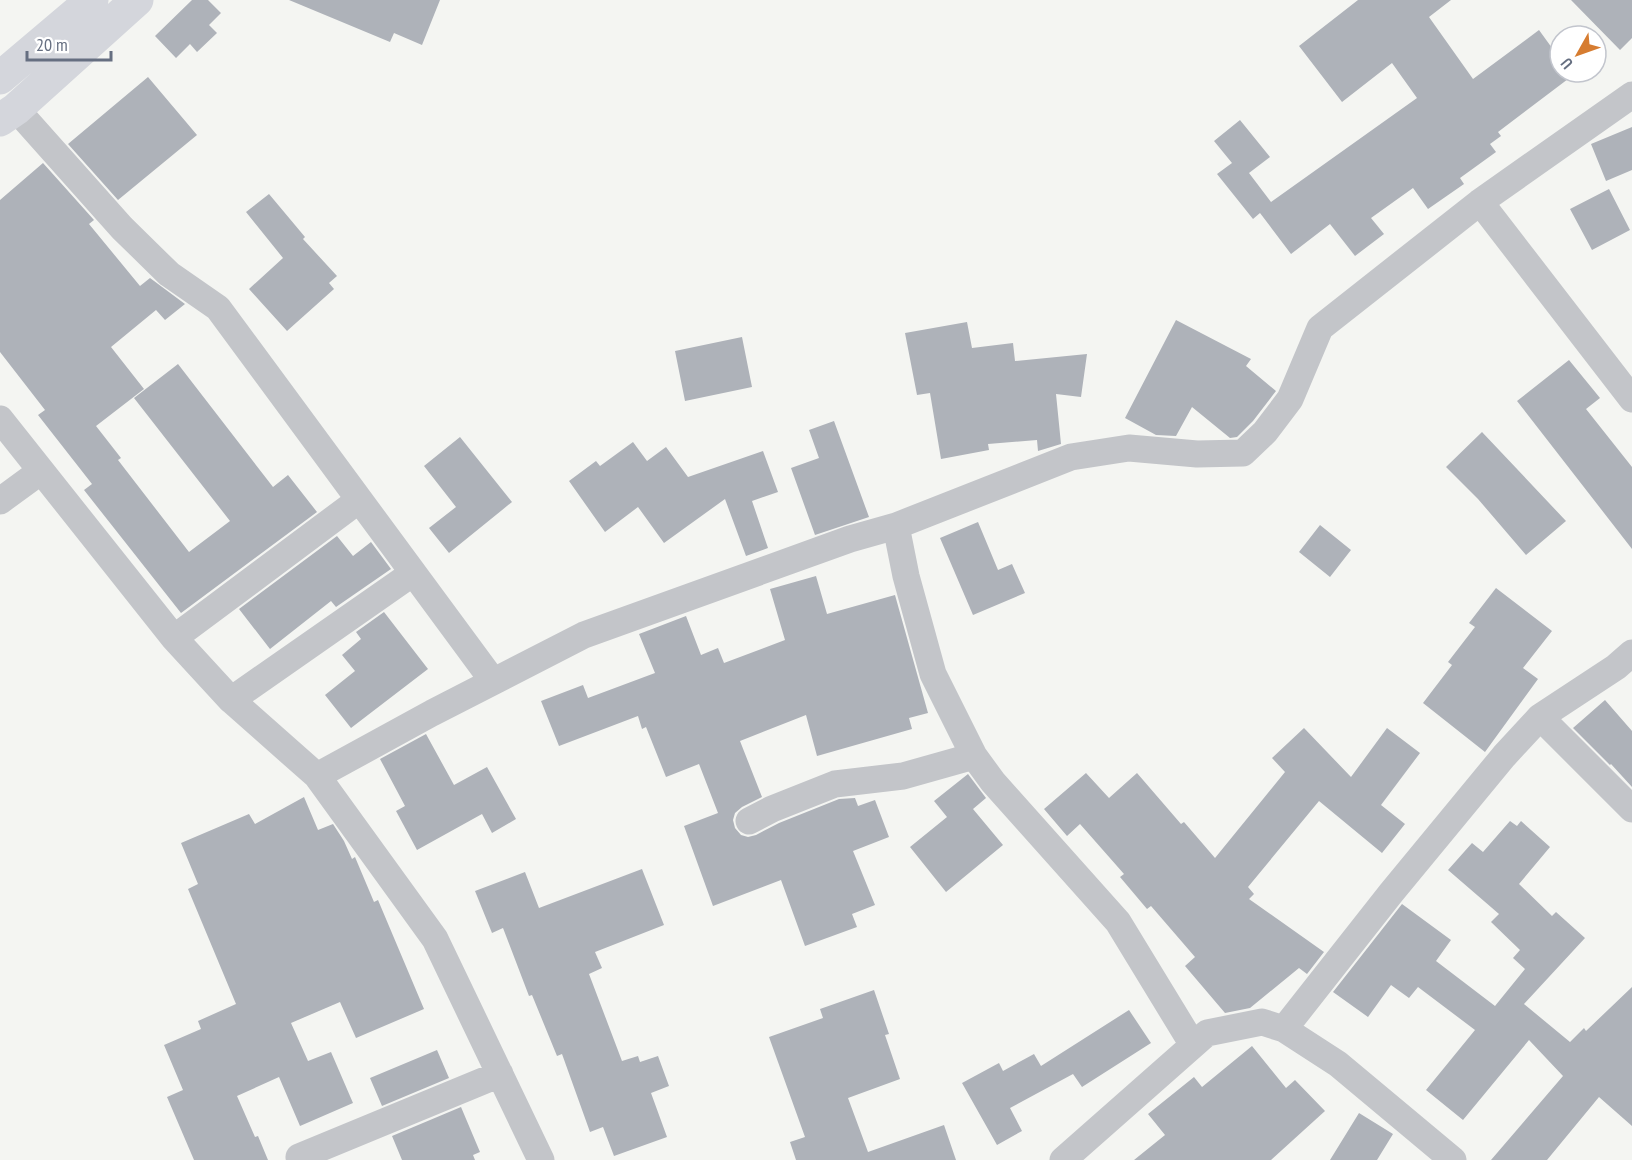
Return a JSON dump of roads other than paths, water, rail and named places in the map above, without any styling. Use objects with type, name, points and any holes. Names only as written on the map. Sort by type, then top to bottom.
[{"type":"highway","points":[[0,78],[92,0]]},
{"type":"highway","points":[[8,115],[137,0]]},
{"type":"street","points":[[317,776],[493,681],[584,635],[850,538],[896,526],[1071,457],[1130,448],[1197,454],[1243,453],[1265,432],[1290,399],[1320,328],[1480,202],[1632,95]]},
{"type":"street","points":[[8,115],[169,274],[218,308],[493,681]]},
{"type":"street","points":[[1480,202],[1632,399]]},
{"type":"street","points":[[0,419],[174,638],[231,700],[317,776],[435,939],[542,1160]]},
{"type":"street","points":[[0,501],[41,471]]},
{"type":"street","points":[[174,638],[359,500]]},
{"type":"street","points":[[896,526],[906,576],[933,674],[974,756],[993,782],[1118,922],[1193,1045]]},
{"type":"street","points":[[231,700],[413,573]]},
{"type":"street","points":[[1284,1029],[1391,893],[1504,756],[1540,717],[1616,667],[1632,653]]},
{"type":"street","points":[[1540,717],[1632,809]]},
{"type":"street","points":[[749,821],[772,809],[835,784],[903,776],[974,756]]},
{"type":"street","points":[[1063,1160],[1207,1033],[1262,1022],[1284,1029],[1338,1064],[1453,1160]]},
{"type":"street","points":[[299,1157],[500,1074]]}]
